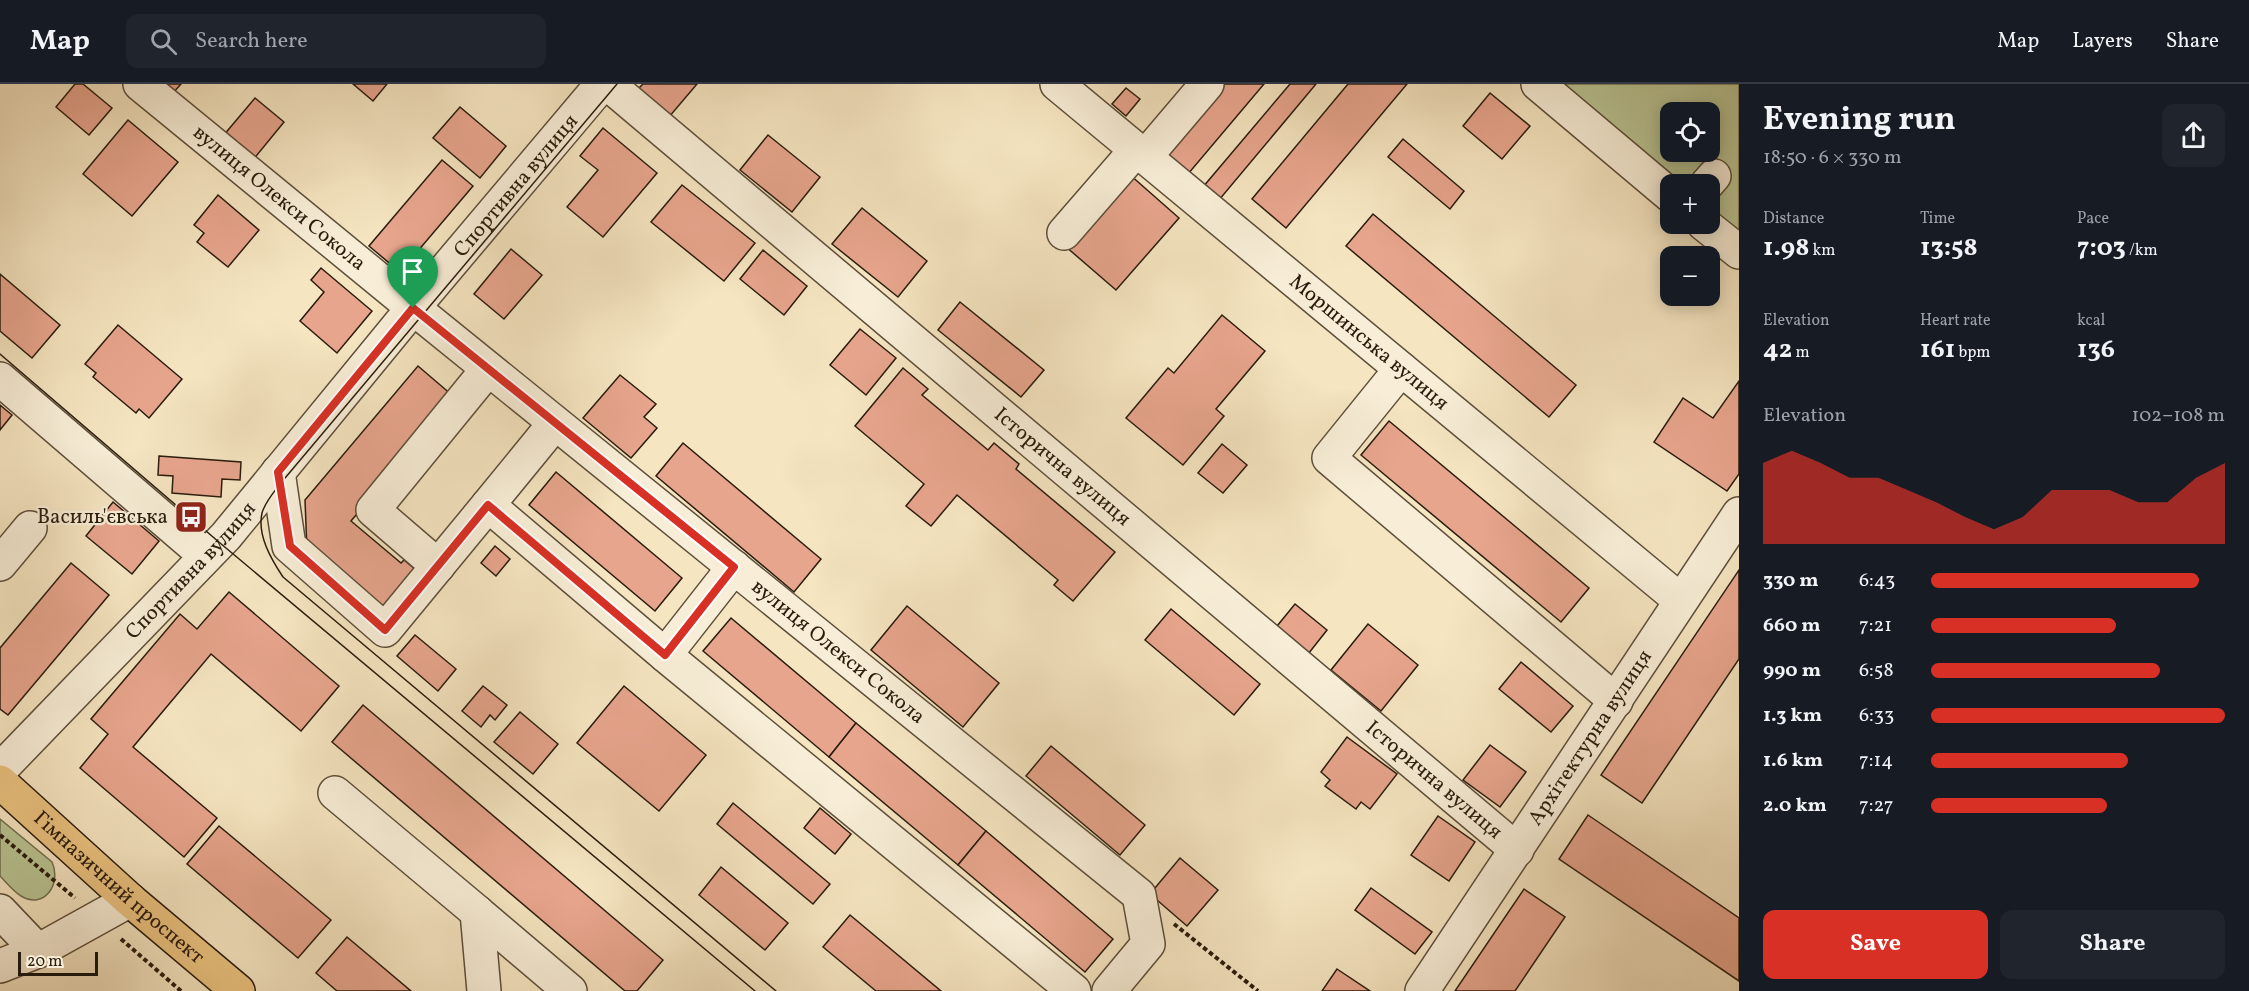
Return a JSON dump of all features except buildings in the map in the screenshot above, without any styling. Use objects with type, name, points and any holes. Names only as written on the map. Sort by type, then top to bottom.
[{"type":"main road","name":"Гімназичний проспект","points":[[0,783],[130,900],[238,991]]},
{"type":"street","name":"вулиця Олекси Сокола","points":[[140,84],[488,369],[1139,895]]},
{"type":"street","name":"Спортивна вулиця","points":[[0,770],[226,536],[413,308],[602,84]]},
{"type":"street","name":"Історична вулиця","points":[[608,84],[1517,850]]},
{"type":"street","name":"Моршинська вулиця","points":[[1057,84],[1680,600]]},
{"type":"street","points":[[1064,233],[1207,84]]},
{"type":"street","points":[[1538,84],[1614,134],[1660,184]]},
{"type":"street","points":[[1716,234],[1739,252]]},
{"type":"street","points":[[438,566],[373,510],[488,369]]},
{"type":"street","points":[[1401,369],[1329,458],[1616,701]]},
{"type":"street","points":[[0,379],[206,556]]},
{"type":"street","points":[[278,472],[290,546],[385,630],[555,423]]},
{"type":"street","points":[[488,505],[665,655],[1074,991]]},
{"type":"street","name":"Архітектурна вулиця","points":[[1422,991],[1739,514]]},
{"type":"street","points":[[0,564],[30,528]]},
{"type":"street","points":[[665,655],[734,567]]},
{"type":"street","points":[[335,793],[570,991]]},
{"type":"street","points":[[1109,991],[1148,944],[1139,895]]},
{"type":"street","points":[[0,966],[38,951],[130,900]]},
{"type":"street","points":[[0,911],[38,951]]},
{"type":"street","points":[[477,912],[484,991]]},
{"type":"path","points":[[0,835],[182,991]]},
{"type":"path","points":[[1139,895],[1258,991]]},
{"type":"green space","points":[[1559,84],[1739,84],[1739,234],[1720,218],[1720,174],[1668,174]]},
{"type":"green space","points":[[0,819],[52,862],[55,879],[53,886],[44,897],[37,900],[21,896],[0,876]]},
{"type":"tram line","points":[[617,84],[280,484],[263,509],[261,530],[270,555],[283,577],[776,991]]},
{"type":"tram line","points":[[0,354],[220,543],[755,991]]},
{"type":"place","name":"Василь'євська","points":[[191,517]]},
{"type":"route","points":[[413,308],[734,567],[665,655],[488,505],[385,630],[290,546],[278,472],[413,308]]}]
